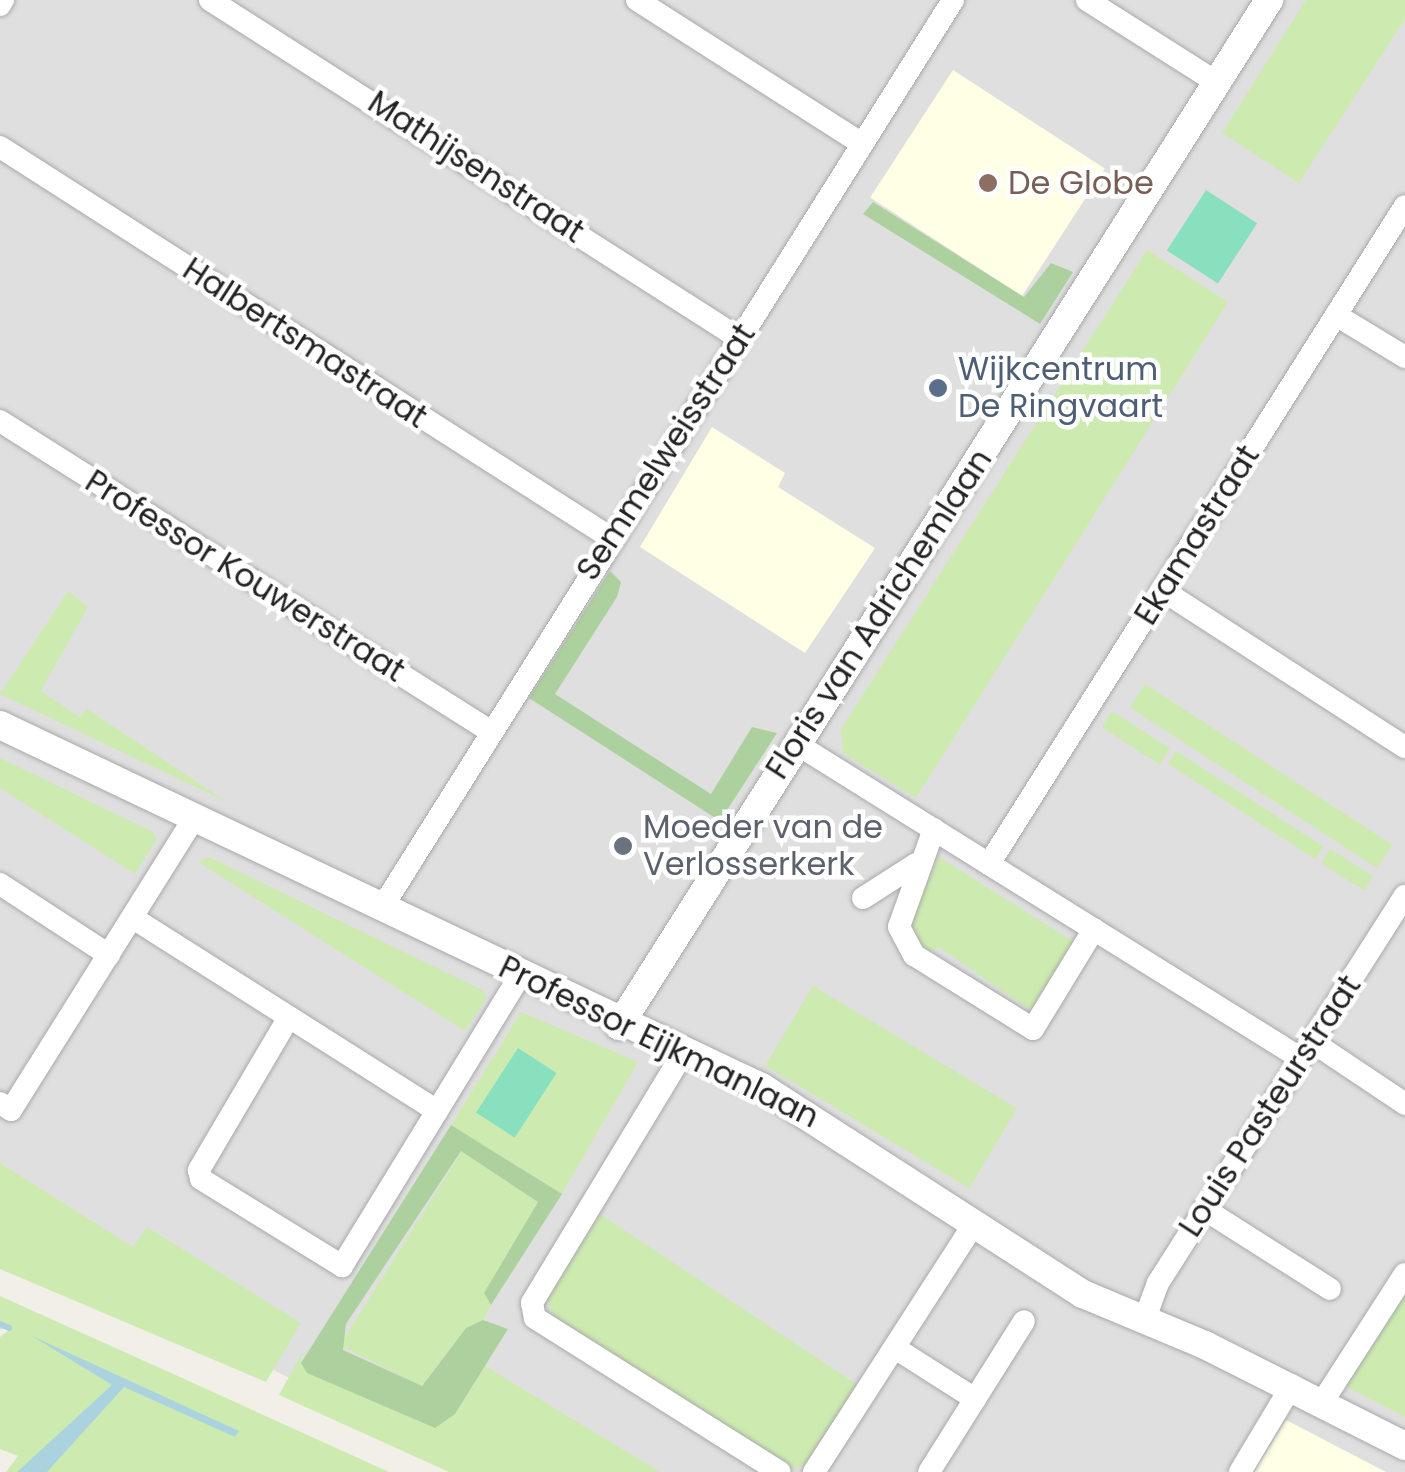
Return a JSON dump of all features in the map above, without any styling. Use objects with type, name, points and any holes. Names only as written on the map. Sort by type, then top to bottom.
[{"type":"street","name":"Mathijsenstraat","points":[[210,0],[739,338]]},
{"type":"street","points":[[637,0],[862,144]]},
{"type":"street","name":"Semmelweisstraat","points":[[383,906],[953,0]]},
{"type":"street","points":[[1087,0],[1121,8],[1218,83]]},
{"type":"street","name":"Floris van Adrichemlaan","points":[[619,1026],[1269,0]]},
{"type":"street","name":"Halbertsmastraat","points":[[0,147],[611,538]]},
{"type":"street","name":"Ekamastraat","points":[[989,864],[1405,206]]},
{"type":"street","points":[[1336,315],[1405,357]]},
{"type":"street","name":"Professor Kouwerstraat","points":[[0,421],[490,731]]},
{"type":"street","points":[[1162,590],[1405,747]]},
{"type":"street","name":"Professor Eijkmanlaan","points":[[0,726],[383,906],[619,1026],[764,1088],[826,1124],[971,1228],[1144,1321],[1292,1386],[1405,1446]]},
{"type":"street","points":[[796,743],[1094,929],[1405,1104]]},
{"type":"street","points":[[0,1102],[12,1110],[194,817]]},
{"type":"street","points":[[934,829],[916,864],[899,927],[914,955],[1033,1029],[1094,929]]},
{"type":"street","points":[[863,898],[916,864]]},
{"type":"street","points":[[0,884],[109,955]]},
{"type":"street","name":"Louis Pasteurstraat","points":[[1144,1321],[1204,1209],[1405,896]]},
{"type":"street","points":[[133,918],[437,1111]]},
{"type":"street","points":[[288,1017],[199,1170],[201,1179],[342,1266],[521,974]]},
{"type":"street","points":[[682,1055],[532,1303],[536,1318],[780,1472]]},
{"type":"street","points":[[1204,1209],[1330,1290]]},
{"type":"street","points":[[814,1472],[971,1228]]},
{"type":"street","points":[[1323,1401],[1405,1274]]},
{"type":"street","points":[[930,1472],[1024,1321]]},
{"type":"street","points":[[894,1348],[975,1399]]},
{"type":"street","points":[[1240,1472],[1292,1386]]},
{"type":"shaded area","points":[[0,0],[1405,0],[1405,1472],[480,1472],[0,1235]]},
{"type":"shaded area","name":"De Globe","points":[[953,70],[1105,169],[1022,296],[870,197]]},
{"type":"shaded area","points":[[712,427],[785,473],[778,487],[875,548],[805,653],[640,547]]},
{"type":"shaded area","points":[[1286,1420],[1386,1472],[1254,1472]]},
{"type":"green space","points":[[1306,0],[1405,0],[1405,19],[1299,183],[1222,133]]},
{"type":"green space","points":[[1206,190],[1257,223],[1218,284],[1167,250]]},
{"type":"green space","points":[[873,202],[1024,297],[1051,263],[1073,272],[1040,324],[863,214]]},
{"type":"green space","points":[[1147,250],[1228,302],[916,798],[843,753],[841,729]]},
{"type":"green space","points":[[610,571],[621,582],[617,597],[555,694],[711,794],[752,727],[777,733],[720,821],[529,698]]},
{"type":"green space","points":[[68,591],[88,607],[41,691],[80,717],[87,709],[227,802],[0,694]]},
{"type":"green space","points":[[1145,684],[1392,845],[1377,868],[1130,707]]},
{"type":"green space","points":[[1112,711],[1170,749],[1160,765],[1102,727]]},
{"type":"green space","points":[[1176,751],[1324,847],[1315,859],[1168,764]]},
{"type":"green space","points":[[0,758],[153,832],[157,839],[135,874],[0,788]]},
{"type":"green space","points":[[1330,849],[1373,876],[1364,890],[1321,863]]},
{"type":"green space","points":[[209,857],[482,990],[487,997],[465,1031],[198,862]]},
{"type":"green space","points":[[939,857],[1074,942],[1034,1006],[1027,1008],[939,947],[923,957],[908,924]]},
{"type":"green space","points":[[813,986],[1017,1109],[969,1188],[765,1066]]},
{"type":"green space","points":[[521,1012],[638,1062],[562,1194],[451,1125]]},
{"type":"green space","points":[[518,1048],[557,1073],[515,1138],[476,1113]]},
{"type":"green space","points":[[451,1125],[562,1194],[491,1305],[484,1293],[538,1202],[461,1151],[346,1324],[343,1350],[422,1386],[466,1328],[483,1320],[508,1329],[455,1414],[435,1428],[307,1373],[301,1363]]},
{"type":"green space","points":[[462,1151],[538,1202],[484,1293],[491,1305],[483,1320],[466,1328],[421,1386],[340,1345]]},
{"type":"green space","points":[[0,1163],[133,1247],[147,1227],[301,1323],[266,1382],[0,1269]]},
{"type":"green space","points":[[600,1214],[861,1387],[812,1463],[790,1469],[555,1319],[547,1300]]},
{"type":"green space","points":[[1405,1290],[1405,1417],[1344,1386]]},
{"type":"green space","points":[[0,1296],[389,1472],[6,1472],[18,1456],[0,1449],[0,1337],[10,1329],[0,1329]]},
{"type":"green space","points":[[302,1353],[301,1363],[455,1414],[485,1366],[660,1472],[449,1472],[279,1395]]},
{"type":"water","points":[[32,1336],[239,1431],[235,1437],[124,1387],[47,1472],[17,1472],[112,1385]]},
{"type":"waterway","points":[[0,1324],[9,1328]]},
{"type":"place","name":"De Globe","points":[[988,183]]},
{"type":"place","name":"Wijkcentrum De Ringvaart","points":[[938,388]]},
{"type":"place","name":"Moeder van de Verlosserkerk","points":[[623,846]]}]
